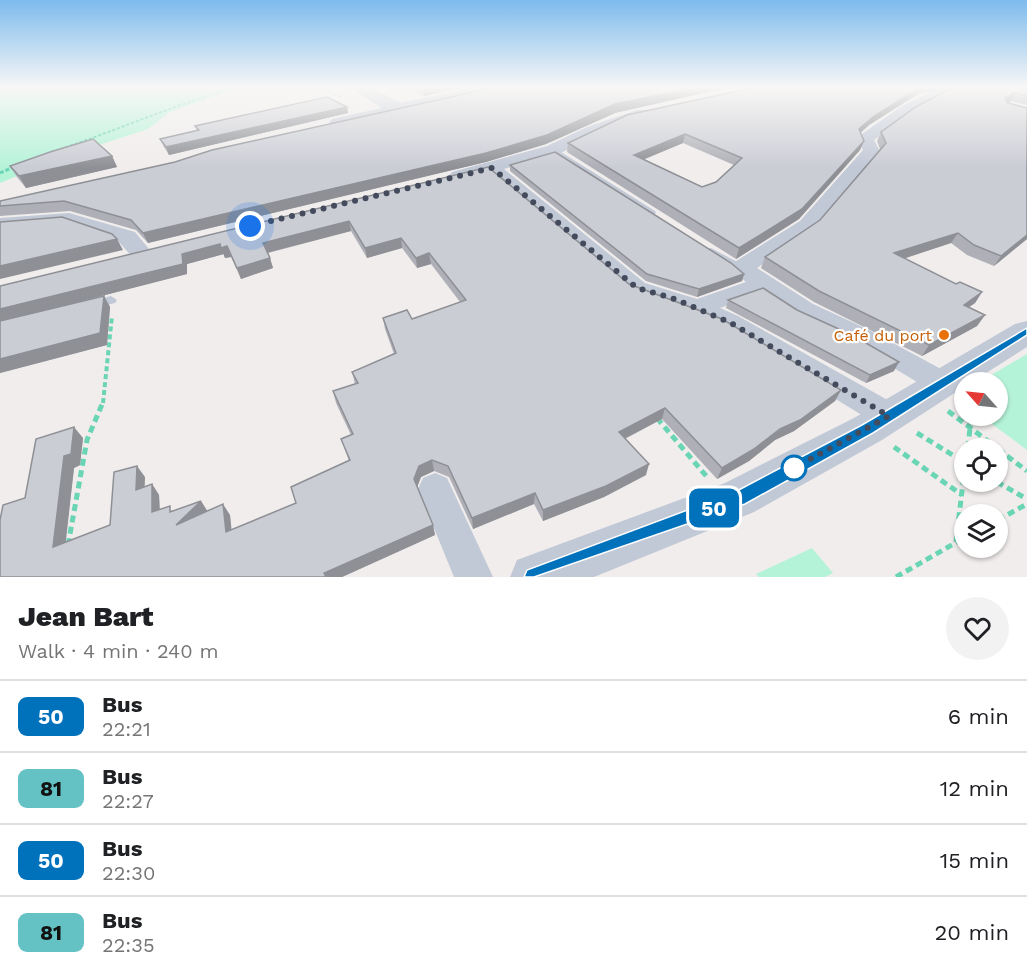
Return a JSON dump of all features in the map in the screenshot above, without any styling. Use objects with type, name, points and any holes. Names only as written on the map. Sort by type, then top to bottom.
[{"type":"street","points":[[324,127],[374,114]]},
{"type":"street","points":[[440,180],[553,150],[620,118],[639,114]]},
{"type":"street","points":[[896,114],[865,139],[872,152],[807,225],[741,268],[804,310],[858,335],[934,388]]},
{"type":"street","points":[[492,168],[539,204],[603,262],[637,288],[697,308],[729,322],[878,422]]},
{"type":"street","points":[[0,224],[69,219],[127,237],[132,257],[165,248]]},
{"type":"street","points":[[697,308],[762,284]]},
{"type":"street","points":[[534,577],[729,503],[878,422],[1027,332]]},
{"type":"street","points":[[435,489],[474,577]]},
{"type":"lane","points":[[553,150],[658,217]]},
{"type":"lane","points":[[704,247],[741,268]]},
{"type":"lane","points":[[81,308],[111,300]]},
{"type":"path","points":[[45,154],[113,132],[155,114]]},
{"type":"path","points":[[0,172],[25,163]]},
{"type":"path","points":[[65,557],[87,440],[102,409],[112,315],[111,300]]},
{"type":"path","points":[[934,388],[970,428],[983,438]]},
{"type":"path","points":[[654,414],[729,503]]},
{"type":"path","points":[[878,422],[954,457]]},
{"type":"path","points":[[878,422],[962,495]]},
{"type":"path","points":[[969,438],[970,428]]},
{"type":"path","points":[[1008,457],[1027,471]]},
{"type":"path","points":[[1008,489],[1027,502],[1008,514]]},
{"type":"path","points":[[961,504],[962,492]]},
{"type":"path","points":[[896,577],[954,544]]},
{"type":"green space","points":[[0,114],[168,114],[148,129],[71,154],[0,183]]},
{"type":"green space","points":[[1027,354],[1027,450],[995,426],[1008,426],[1008,372],[996,372]]},
{"type":"green space","points":[[812,548],[833,573],[825,577],[759,577],[756,574]]},
{"type":"building","points":[[250,114],[316,114],[166,147],[160,139],[199,130],[195,126]]},
{"type":"building","points":[[375,114],[593,114],[547,135],[486,153],[143,233],[131,220],[64,201],[0,206],[0,201],[175,162],[212,150]]},
{"type":"building","points":[[632,114],[878,114],[859,129],[864,141],[802,209],[739,248],[568,143]],"holes":[[[685,134],[742,158],[716,182],[702,187],[634,155]]]},
{"type":"building","points":[[906,114],[1027,114],[1027,235],[1001,256],[974,245],[958,233],[894,253],[956,284],[960,282],[982,292],[964,305],[985,315],[929,345],[819,291],[765,257],[820,220],[886,143],[881,132]]},
{"type":"building","points":[[93,139],[112,156],[19,176],[10,166],[50,152]]},
{"type":"building","points":[[555,152],[731,263],[744,274],[699,289],[647,274],[510,165]]},
{"type":"building","points":[[488,167],[629,284],[722,319],[841,390],[800,420],[780,429],[754,449],[722,468],[665,408],[619,432],[649,464],[606,486],[543,510],[535,493],[472,518],[448,466],[432,460],[419,466],[414,479],[433,525],[324,573],[326,577],[0,577],[0,520],[3,505],[25,498],[36,439],[74,427],[71,454],[64,456],[53,547],[110,525],[114,472],[137,466],[136,490],[152,484],[152,512],[170,506],[170,512],[201,501],[176,525],[223,504],[226,532],[296,503],[291,487],[350,460],[341,439],[353,434],[333,391],[358,383],[352,372],[396,353],[383,318],[407,310],[412,319],[466,300],[429,253],[416,258],[401,238],[365,248],[349,221],[263,243],[270,258],[237,268],[227,246],[221,248],[220,244],[182,254],[183,264],[0,309],[0,286]]},
{"type":"building","points":[[62,217],[112,234],[117,239],[0,266],[0,222]]},
{"type":"building","points":[[763,288],[797,310],[852,335],[899,362],[870,375],[728,300]]},
{"type":"building","points":[[104,296],[100,333],[0,359],[0,321]]},
{"type":"bus line","name":"50","points":[[534,577],[620,542],[729,503],[868,429],[1027,332]]},
{"type":"place","name":"Café du port","points":[[944,335]]},
{"type":"route","points":[[250,226],[492,168],[539,204],[603,262],[637,288],[672,298],[729,322],[889,416],[794,468]]}]
